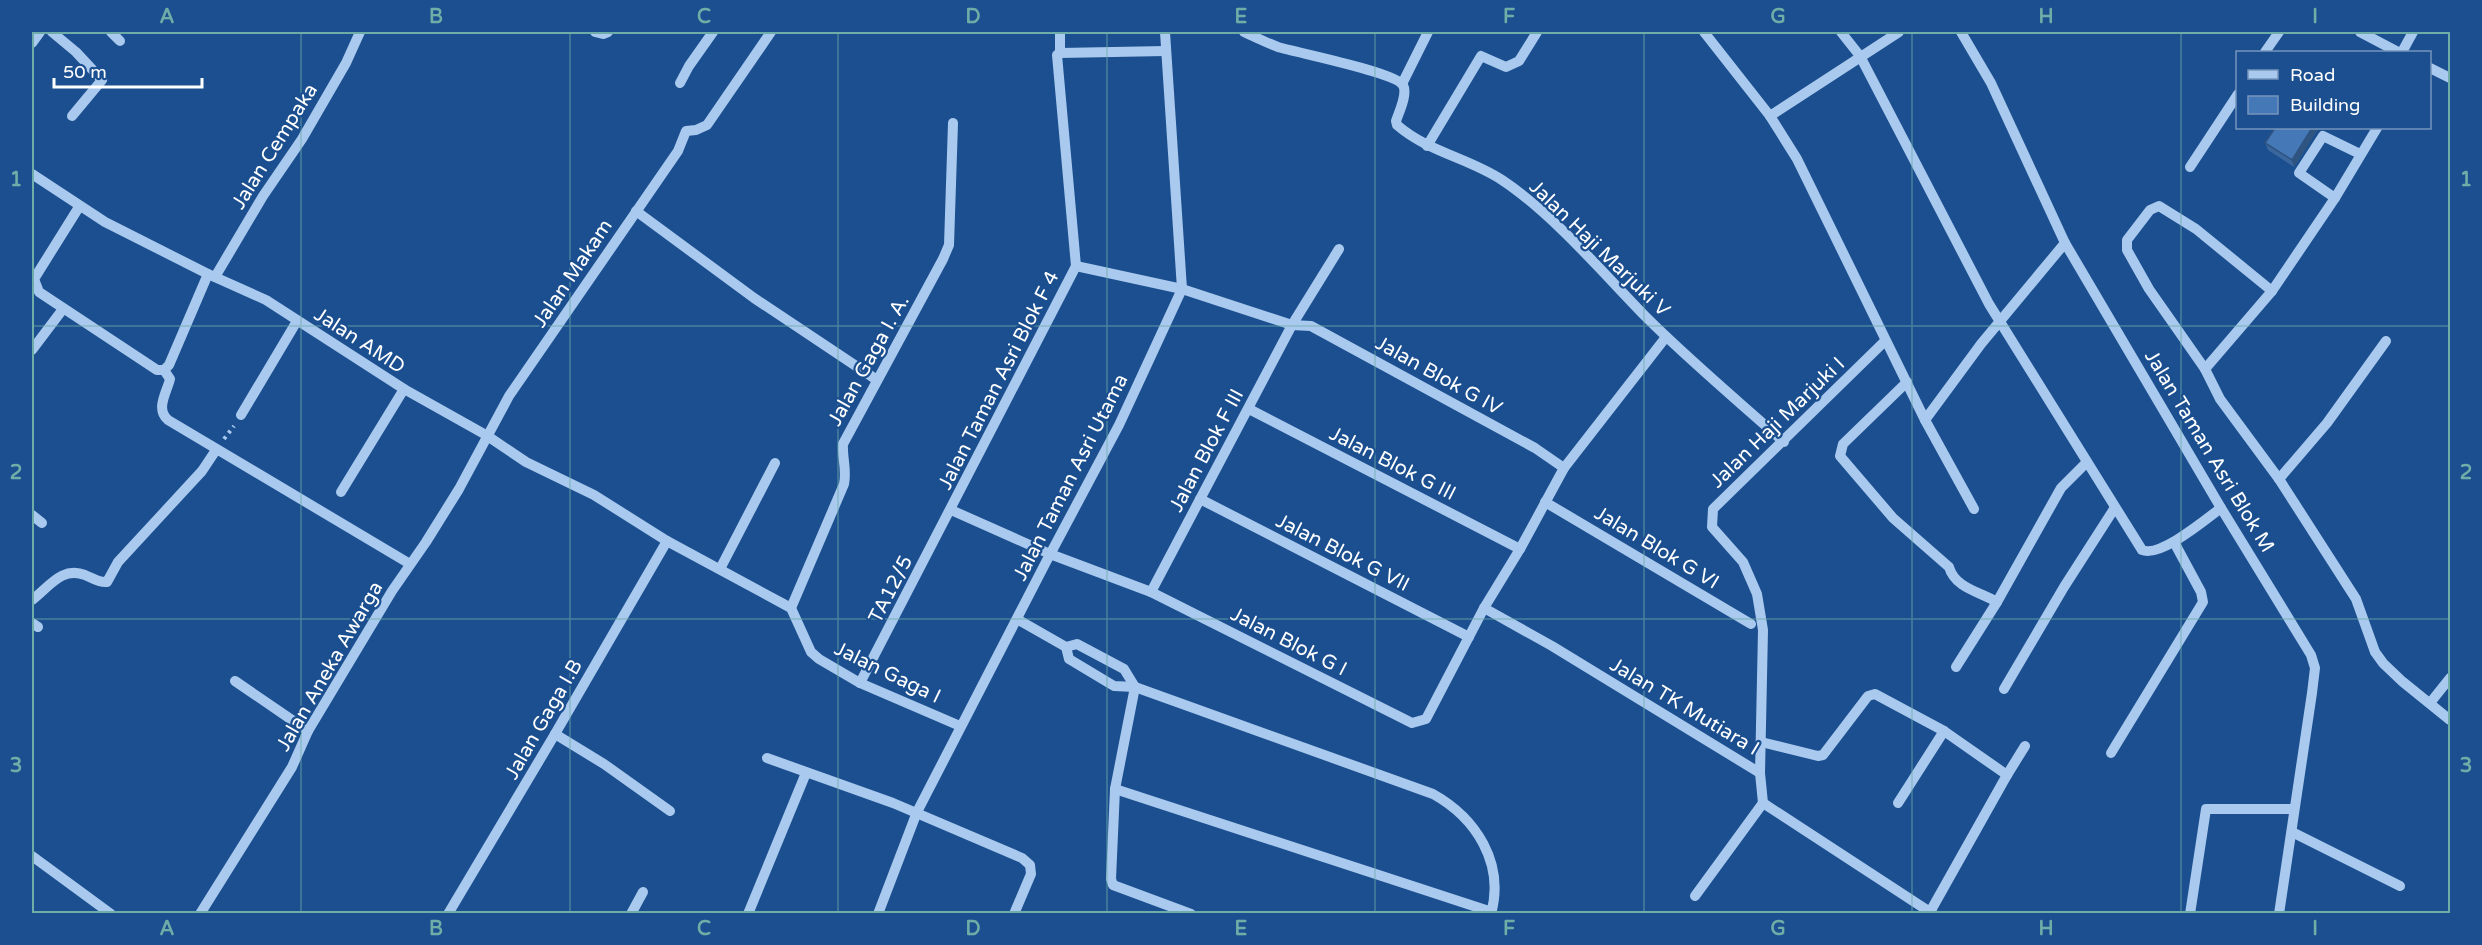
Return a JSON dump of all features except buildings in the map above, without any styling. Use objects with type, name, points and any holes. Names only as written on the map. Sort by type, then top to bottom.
[{"type":"street","points":[[32,43],[40,32]]},
{"type":"street","points":[[52,32],[76,52],[102,80],[72,116]]},
{"type":"street","points":[[111,32],[120,41]]},
{"type":"street","name":"Jalan Cempaka","points":[[164,370],[169,365],[211,276],[302,139],[346,63],[360,32]]},
{"type":"street","points":[[595,32],[603,34],[607,32]]},
{"type":"street","points":[[680,83],[713,32]]},
{"type":"street","name":"Jalan Makam","points":[[486,435],[509,396],[678,151],[686,131],[707,125],[771,32]]},
{"type":"street","points":[[1060,32],[1058,56],[1076,266],[1182,290]]},
{"type":"street","name":"Jalan Taman Asri Utama","points":[[878,914],[917,812],[1119,425],[1182,290],[1165,32]]},
{"type":"street","points":[[1244,32],[1276,46],[1366,69],[1402,84],[1428,32]]},
{"type":"street","points":[[1427,146],[1481,56],[1506,67],[1518,61],[1537,32]]},
{"type":"street","points":[[1704,32],[1770,116],[1797,159],[1925,420],[1974,508]]},
{"type":"street","points":[[1841,32],[1860,56],[1989,304],[2115,509],[2146,552],[2174,542],[2221,508]]},
{"type":"street","points":[[1770,116],[1899,32]]},
{"type":"street","name":"Jalan Taman Asri Blok M","points":[[1961,32],[1991,83],[2066,243],[2221,508],[2305,643],[2315,668],[2279,914]]},
{"type":"street","points":[[2266,51],[2279,32]]},
{"type":"street","points":[[2360,32],[2398,51]]},
{"type":"street","points":[[2401,51],[2413,32]]},
{"type":"street","points":[[1058,56],[1166,51]]},
{"type":"street","points":[[2431,68],[2451,78]]},
{"type":"street","name":"Jalan Haji Marjuki V","points":[[1402,84],[1404,92],[1396,121],[1397,126],[1427,146],[1502,180],[1549,219],[1666,337],[1784,442]]},
{"type":"street","points":[[2190,166],[2236,97]]},
{"type":"street","name":"Jalan Gaga I. A.","points":[[791,608],[844,484],[847,472],[842,456],[843,444],[949,245],[953,123]]},
{"type":"street","points":[[2205,369],[2272,291],[2336,198],[2360,154],[2377,129]]},
{"type":"street","points":[[2336,198],[2299,173],[2323,136],[2360,154]]},
{"type":"street","name":"Jalan AMD","points":[[32,174],[79,207],[146,244],[266,300],[404,389],[486,435],[526,462],[594,495],[667,541]]},
{"type":"street","points":[[2272,291],[2196,229],[2159,206],[2150,210],[2126,244],[2127,250],[2149,289],[2205,369],[2220,399],[2279,479],[2356,599],[2375,652],[2390,669],[2451,720]]},
{"type":"street","points":[[79,207],[34,279],[39,292],[157,370],[164,370],[170,379],[164,392],[163,416],[216,450],[410,564]]},
{"type":"street","points":[[636,211],[754,298],[878,380]]},
{"type":"street","points":[[1925,420],[2000,321],[2066,243]]},
{"type":"street","name":"Jalan Blok F III","points":[[1150,592],[1292,325],[1339,249]]},
{"type":"street","name":"Jalan Taman Asri Blok F 4","points":[[951,510],[1076,266]]},
{"type":"street","name":"Jalan Blok G IV","points":[[1182,290],[1292,325],[1311,326],[1535,448],[1564,468]]},
{"type":"street","points":[[32,350],[63,309]]},
{"type":"street","points":[[241,415],[297,321]]},
{"type":"street","points":[[1469,637],[1564,468],[1666,337]]},
{"type":"street","name":"Jalan Haji Marjuki I","points":[[1760,773],[1763,630],[1757,594],[1743,562],[1712,527],[1713,509],[1885,341]]},
{"type":"street","points":[[2279,479],[2327,423],[2386,341]]},
{"type":"street","points":[[1907,382],[1843,444],[1840,456],[1893,518],[1949,567],[1952,576],[1971,590],[1982,592],[1997,602]]},
{"type":"street","points":[[341,492],[404,389]]},
{"type":"street","name":"Jalan Blok G III","points":[[1249,409],[1520,549]]},
{"type":"street","name":"Jalan Aneka Awarga","points":[[200,914],[291,767],[308,731],[410,564],[459,489],[486,435]]},
{"type":"street","points":[[32,600],[65,573],[74,570],[102,583],[107,582],[118,562],[202,471],[216,450]]},
{"type":"street","points":[[720,569],[775,463]]},
{"type":"street","points":[[1956,667],[1997,602],[2061,488],[2086,463]]},
{"type":"street","name":"Jalan Blok G VII","points":[[1200,499],[1469,637]]},
{"type":"street","name":"Jalan Blok G VI","points":[[1545,502],[1751,624]]},
{"type":"street","points":[[2004,689],[2064,587],[2115,509]]},
{"type":"street","name":"Jalan Blok G I","points":[[951,510],[1046,561],[1150,592],[1412,723],[1426,719],[1469,637]]},
{"type":"street","name":"TA12/5","points":[[860,683],[951,510]]},
{"type":"street","points":[[32,515],[42,523]]},
{"type":"street","points":[[667,541],[791,608]]},
{"type":"street","name":"Jalan Gaga I.B","points":[[448,914],[667,541]]},
{"type":"street","points":[[2111,753],[2203,602],[2201,592],[2174,542]]},
{"type":"street","name":"Jalan Gaga I","points":[[791,608],[811,652],[860,683],[960,726]]},
{"type":"street","name":"Jalan TK Mutiara I","points":[[1484,608],[1552,646],[1760,773],[1763,803]]},
{"type":"street","points":[[1017,619],[1066,647],[1077,644],[1124,669],[1135,687],[1115,789],[1110,879],[1113,885],[1191,914]]},
{"type":"street","points":[[1066,647],[1069,659],[1114,686],[1135,687],[1433,794],[1451,805],[1472,825],[1489,854],[1495,884],[1491,913],[1115,789]]},
{"type":"street","points":[[2430,703],[2451,678]]},
{"type":"street","points":[[235,681],[308,731]]},
{"type":"street","points":[[1761,742],[1818,756],[1823,755],[1868,696],[1875,694],[1944,731],[2007,775]]},
{"type":"street","points":[[1898,802],[1944,731]]},
{"type":"street","points":[[555,734],[604,764],[670,811]]},
{"type":"street","points":[[1695,896],[1763,803],[1931,913],[2025,746]]},
{"type":"street","points":[[767,758],[917,812],[1012,853],[1030,865],[1031,874],[1014,914]]},
{"type":"street","points":[[748,914],[806,773]]},
{"type":"street","points":[[2190,914],[2206,809],[2294,809]]},
{"type":"street","points":[[2292,832],[2400,886]]},
{"type":"street","points":[[32,856],[111,914]]},
{"type":"street","points":[[631,914],[643,892]]},
{"type":"path","points":[[216,450],[241,415]]}]
